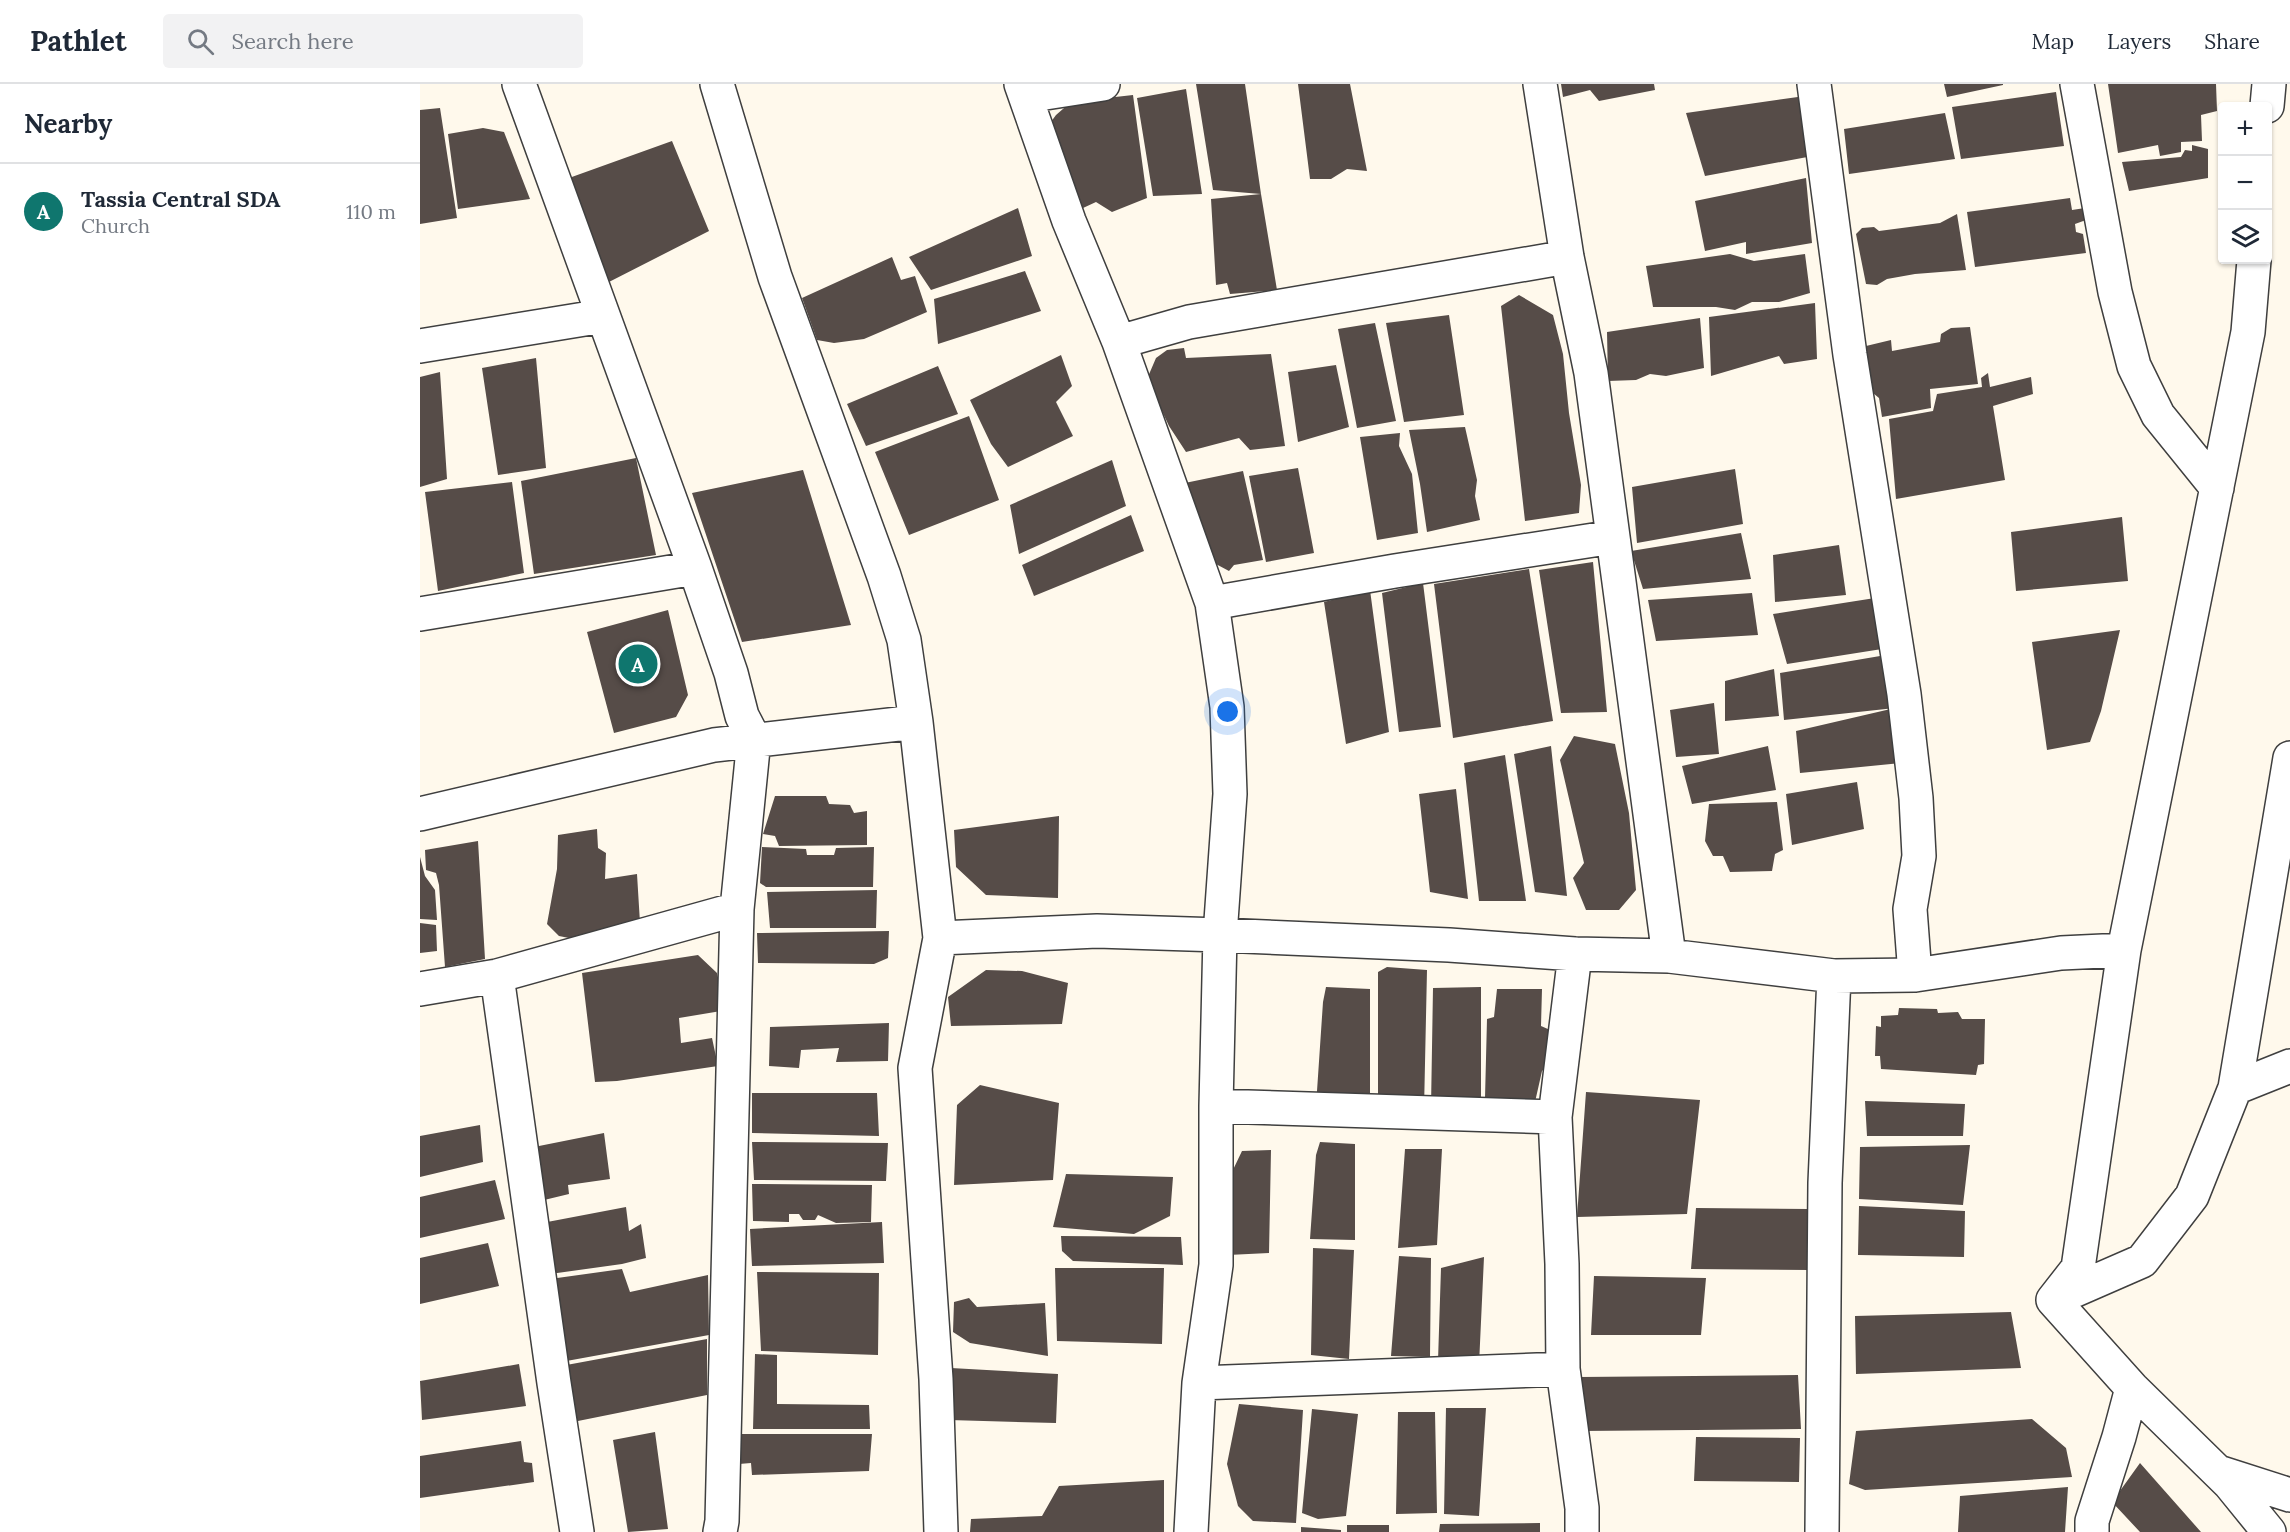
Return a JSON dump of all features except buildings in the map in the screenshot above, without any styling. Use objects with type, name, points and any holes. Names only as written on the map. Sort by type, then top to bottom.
[{"type":"street","points":[[519,84],[695,568],[731,673],[741,716],[754,739],[737,909],[720,1532]]},
{"type":"street","points":[[717,84],[775,277],[888,587],[904,640],[916,722],[940,938],[915,1068],[936,1379],[941,1532]]},
{"type":"street","points":[[1103,84],[1024,90],[1069,221],[1119,342],[1212,603],[1227,707],[1230,794],[1220,935],[1216,1106],[1216,1265],[1199,1383],[1191,1532]]},
{"type":"street","points":[[1540,84],[1567,257],[1591,373],[1669,956]]},
{"type":"street","points":[[1814,84],[1850,356],[1906,706],[1916,798],[1918,856],[1910,909],[1915,975]]},
{"type":"street","points":[[2077,84],[2115,292],[2134,366],[2158,415],[2217,488]]},
{"type":"street","points":[[2267,102],[2269,84]]},
{"type":"street","points":[[1119,342],[1189,322],[1567,257]]},
{"type":"street","points":[[2053,1300],[2078,1268],[2124,950],[2248,332],[2254,264]]},
{"type":"street","points":[[420,346],[603,316]]},
{"type":"street","points":[[1212,603],[1395,571],[1613,537]]},
{"type":"street","points":[[420,614],[695,568]]},
{"type":"street","points":[[420,814],[714,745],[916,722]]},
{"type":"street","points":[[2053,1300],[2142,1261],[2192,1196],[2235,1088],[2290,758]]},
{"type":"street","points":[[420,989],[497,976],[737,909]]},
{"type":"street","points":[[940,938],[1097,932],[1220,935],[1449,945],[1575,954],[1669,956],[1834,976],[1915,975],[2061,953],[2124,950]]},
{"type":"street","points":[[1575,954],[1555,1117],[1562,1264],[1563,1369],[1582,1508],[1582,1532]]},
{"type":"street","points":[[497,976],[577,1532]]},
{"type":"street","points":[[1822,1532],[1825,1183],[1834,976]]},
{"type":"street","points":[[2235,1088],[2290,1066]]},
{"type":"street","points":[[1216,1106],[1555,1117]]},
{"type":"street","points":[[2053,1300],[2132,1388],[2230,1484],[2269,1532]]},
{"type":"street","points":[[1199,1383],[1563,1369]]},
{"type":"street","points":[[2092,1532],[2092,1521],[2132,1388]]},
{"type":"street","points":[[2217,1472],[2237,1476],[2290,1495]]},
{"type":"place","name":"Tassia Central SDA","points":[[638,664]]}]
